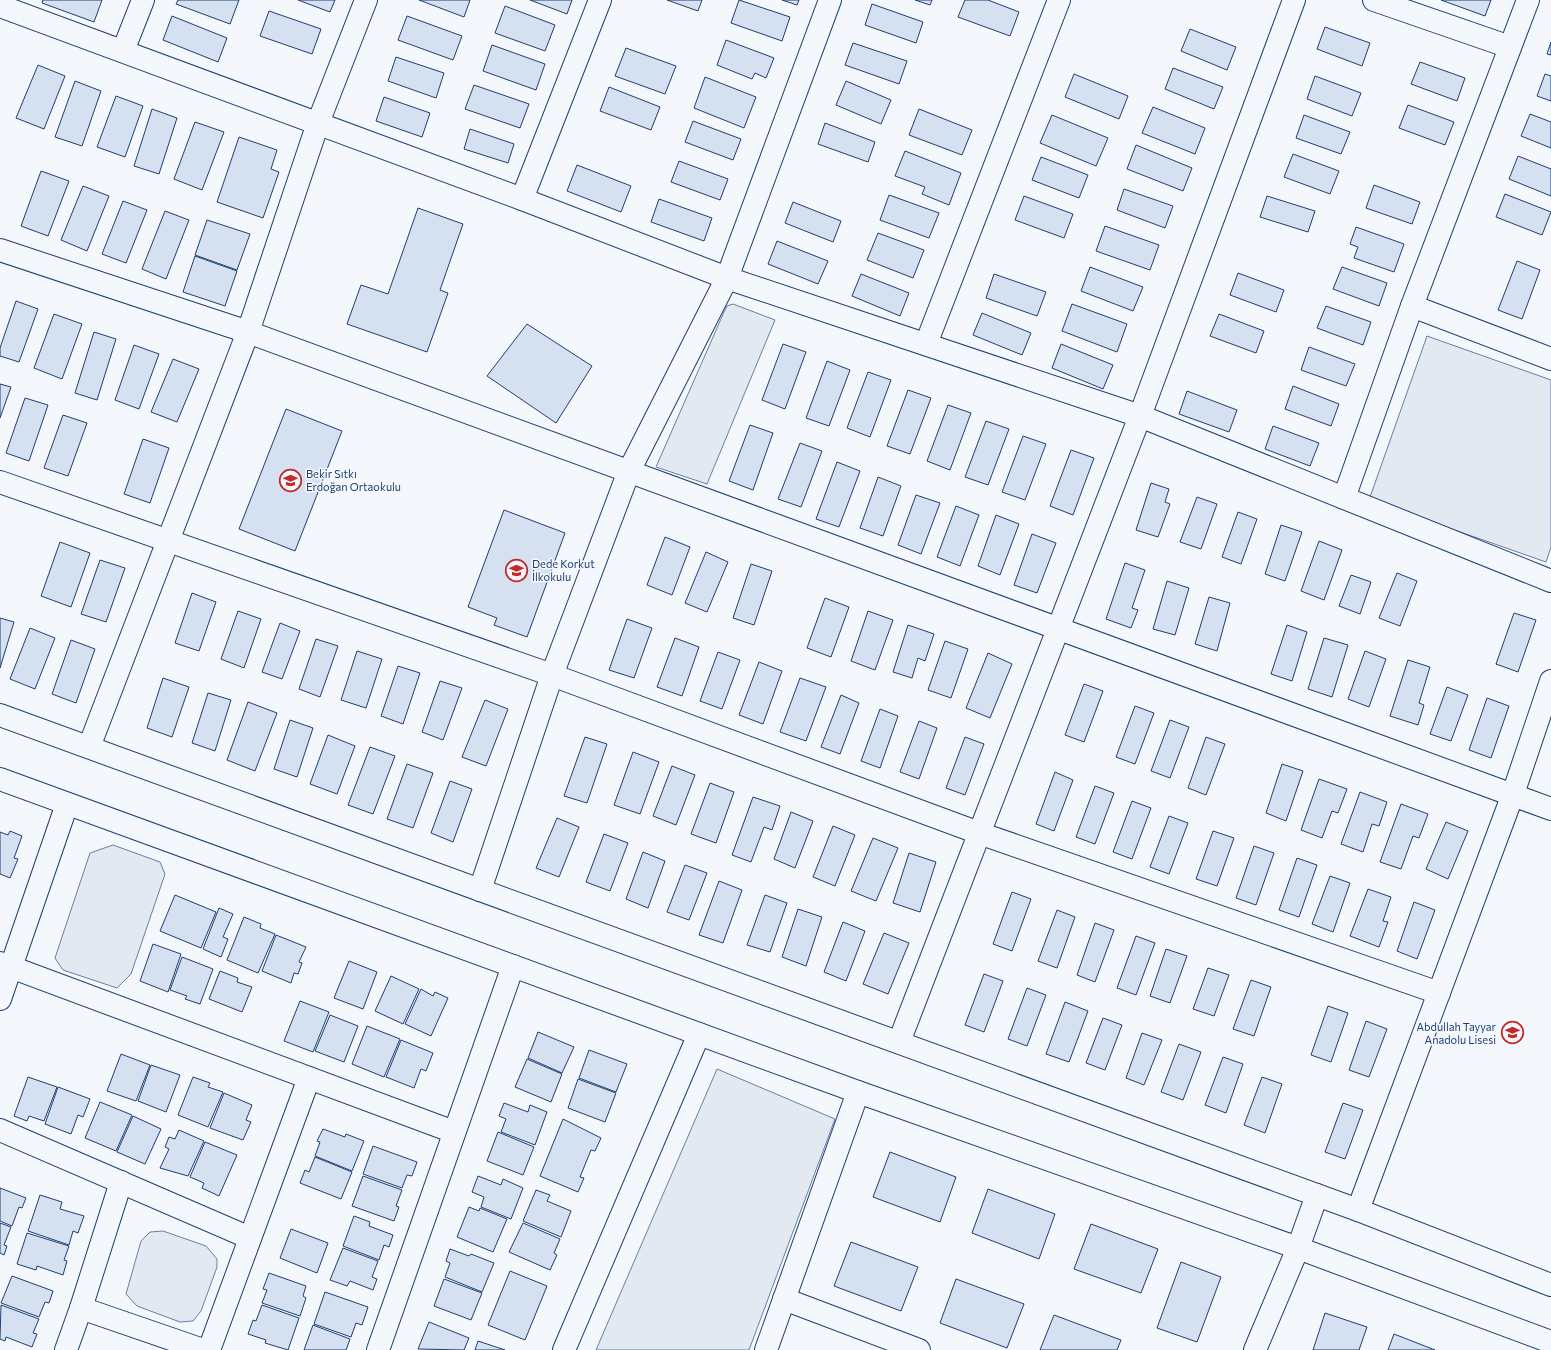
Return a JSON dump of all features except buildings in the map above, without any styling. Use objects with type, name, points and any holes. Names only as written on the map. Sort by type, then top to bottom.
[{"type":"street","points":[[123,52],[143,0]]},
{"type":"street","points":[[89,747],[248,332],[318,124],[366,0]]},
{"type":"street","points":[[522,200],[600,0]]},
{"type":"street","points":[[480,890],[552,675],[629,471],[727,278],[830,0]]},
{"type":"street","points":[[926,344],[1058,0]]},
{"type":"street","points":[[899,1042],[1140,416],[1294,0]]},
{"type":"street","points":[[1374,0],[1510,47]]},
{"type":"street","points":[[1344,498],[1412,306],[1528,0]]},
{"type":"street","points":[[0,6],[522,200],[727,278],[1140,416],[1551,580]]},
{"type":"street","points":[[0,250],[248,332],[1551,808]]},
{"type":"street","points":[[1412,306],[1551,359]]},
{"type":"street","points":[[0,482],[552,675],[979,833],[1439,993]]},
{"type":"street","points":[[1358,1210],[1512,794],[1551,682]]},
{"type":"street","points":[[0,715],[1318,1195],[1551,1285]]},
{"type":"street","points":[[0,779],[858,1092],[1298,1248],[1527,1342],[1551,1342]]},
{"type":"street","points":[[0,999],[5,965],[67,804]]},
{"type":"street","points":[[5,965],[454,1132]]},
{"type":"street","points":[[378,1350],[513,966]]},
{"type":"street","points":[[564,1350],[699,1034]]},
{"type":"street","points":[[209,1350],[309,1078]]},
{"type":"street","points":[[766,1350],[858,1092]]},
{"type":"street","points":[[0,1130],[250,1238]]},
{"type":"street","points":[[66,1350],[81,1308],[120,1182]]},
{"type":"street","points":[[1255,1350],[1298,1248],[1318,1195]]},
{"type":"street","points":[[784,1299],[919,1350]]},
{"type":"street","points":[[81,1308],[203,1350]]},
{"type":"shaded area","points":[[733,304],[775,320],[707,484],[656,467],[724,312],[727,306]]},
{"type":"shaded area","points":[[1427,336],[1551,380],[1551,547],[1546,562],[1369,500]]},
{"type":"shaded area","points":[[113,845],[160,862],[165,874],[131,974],[117,988],[63,970],[55,958],[90,853]]},
{"type":"shaded area","points":[[717,1069],[835,1119],[749,1350],[596,1350]]},
{"type":"shaded area","points":[[163,1231],[206,1246],[217,1259],[217,1267],[201,1311],[193,1321],[180,1322],[137,1306],[126,1294],[141,1241],[150,1232]]},
{"type":"place","name":"Bekir Sıtkı Erdoğan Ortaokulu","points":[[290,480]]},
{"type":"place","name":"Dede Korkut İlkokulu","points":[[517,570]]},
{"type":"place","name":"Abdullah Tayyar Anadolu Lisesi","points":[[1512,1033]]}]
